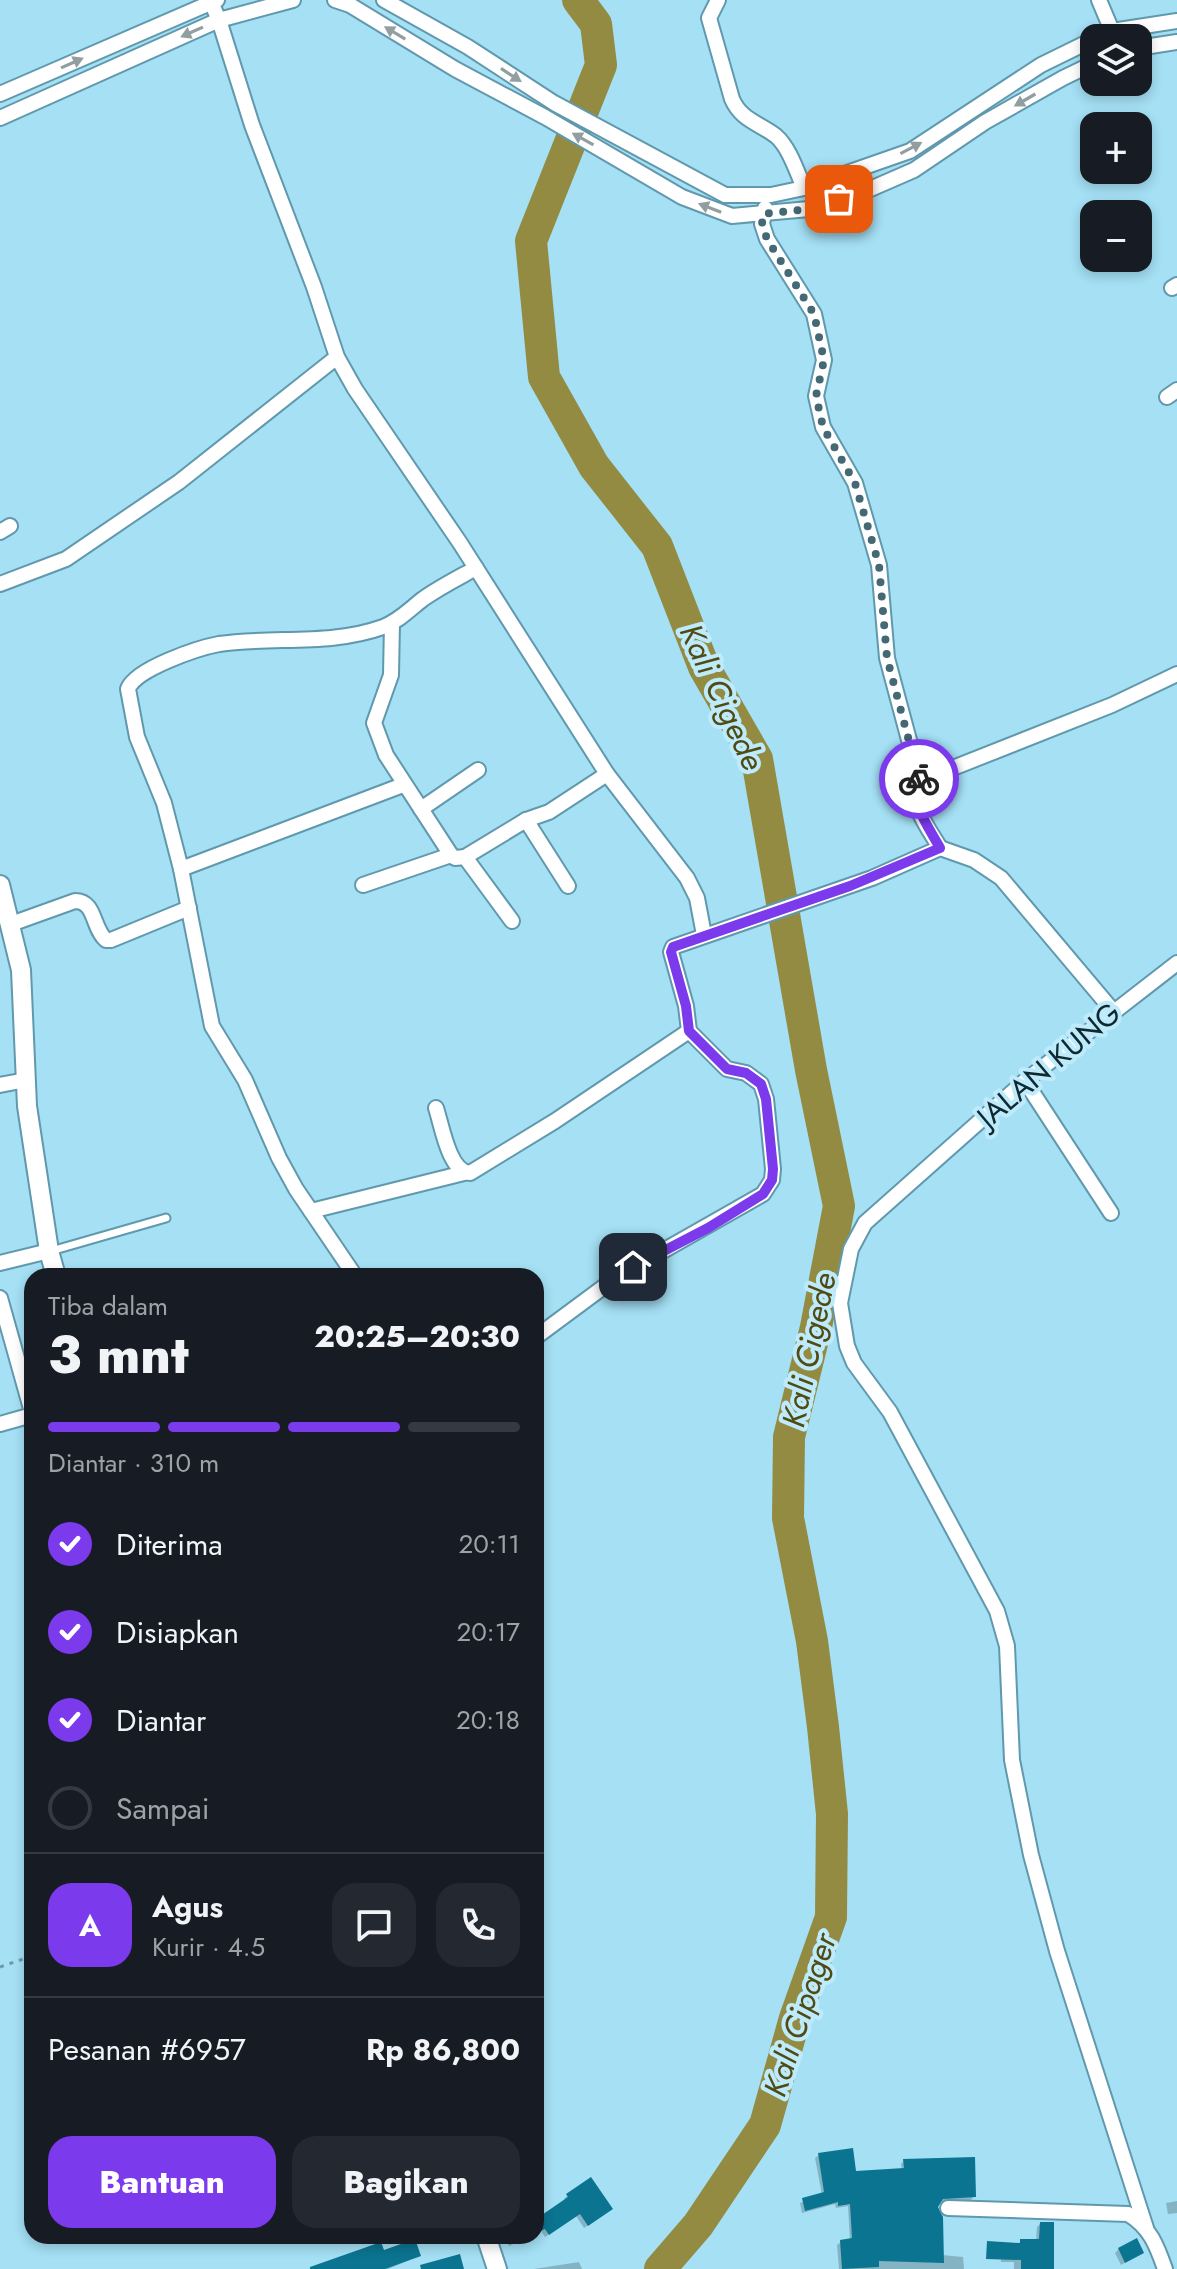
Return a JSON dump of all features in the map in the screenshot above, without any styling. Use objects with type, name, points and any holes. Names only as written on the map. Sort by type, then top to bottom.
[{"type":"street","points":[[0,118],[219,20],[293,0]]},
{"type":"street","points":[[335,0],[350,5],[455,69],[682,197],[732,216],[809,209],[868,190],[903,175],[985,122],[1080,70]]},
{"type":"street","points":[[384,0],[468,47],[554,103],[725,195],[771,195],[804,188],[910,151],[1041,65],[1080,47]]},
{"type":"street","points":[[718,0],[709,18],[736,109],[782,143],[804,188]]},
{"type":"street","points":[[1099,0],[1109,24]]},
{"type":"street","points":[[0,94],[213,1],[252,125],[314,287],[337,357],[607,774],[687,878],[697,898],[704,935]]},
{"type":"street","points":[[1152,27],[1177,21]]},
{"type":"street","points":[[1152,46],[1177,42]]},
{"type":"street","points":[[771,195],[762,224],[767,239],[814,314],[824,360],[816,396],[823,427],[855,483],[879,565],[887,658],[920,781],[914,793],[916,802],[940,848],[974,860],[1001,878],[1113,1011]]},
{"type":"street","points":[[0,584],[66,559],[179,482],[337,357]]},
{"type":"street","points":[[350,1268],[279,1158],[245,1080],[212,1026],[181,869],[164,803],[137,737],[128,689],[131,681],[155,667],[214,645],[334,638],[392,623],[425,598],[476,568]]},
{"type":"street","points":[[392,623],[391,675],[374,723],[386,755],[421,809],[512,921]]},
{"type":"street","points":[[920,781],[1112,705],[1177,674]]},
{"type":"street","points":[[421,809],[478,770]]},
{"type":"street","points":[[363,885],[458,856],[526,820],[549,812],[607,774]]},
{"type":"street","points":[[181,869],[403,785]]},
{"type":"street","points":[[526,820],[568,886]]},
{"type":"street","points":[[544,1331],[617,1277],[732,1214],[763,1194],[769,1186],[773,1169],[766,1099],[761,1084],[746,1073],[727,1069],[689,1031],[672,949],[704,935],[872,878],[940,848]]},
{"type":"street","points":[[0,885],[21,970],[31,1130],[54,1268]]},
{"type":"street","points":[[11,924],[80,900],[89,905],[97,932],[106,940],[111,940],[189,908]]},
{"type":"street","name":"JALAN KUNG","points":[[1165,2269],[1156,2243],[1146,2228],[1057,1951],[1031,1855],[1012,1760],[1010,1671],[997,1611],[890,1412],[854,1363],[842,1327],[840,1303],[851,1249],[865,1223],[1025,1081],[1177,963]]},
{"type":"street","points":[[311,1211],[470,1173],[555,1121],[689,1031]]},
{"type":"street","points":[[0,1085],[26,1080]]},
{"type":"street","points":[[1025,1081],[1111,1213]]},
{"type":"street","points":[[436,1108],[453,1161],[464,1173]]},
{"type":"street","points":[[0,1263],[49,1251]]},
{"type":"street","points":[[0,1298],[5,1338],[24,1391]]},
{"type":"street","points":[[0,1424],[24,1416]]},
{"type":"street","points":[[948,2208],[1128,2214],[1146,2228]]},
{"type":"street","points":[[489,2244],[497,2269]]},
{"type":"lane","points":[[49,1251],[166,1218]]},
{"type":"path","points":[[0,1967],[24,1959]]},
{"type":"building","points":[[853,2148],[856,2171],[904,2168],[903,2159],[975,2157],[976,2197],[943,2199],[938,2207],[943,2217],[944,2263],[879,2261],[879,2267],[842,2269],[840,2240],[852,2238],[850,2204],[838,2206],[838,2202],[805,2211],[802,2198],[824,2192],[818,2153]]},
{"type":"building","points":[[591,2177],[613,2209],[588,2226],[580,2214],[549,2235],[544,2229],[544,2214],[568,2197],[566,2194]]},
{"type":"building","points":[[1040,2222],[1054,2222],[1054,2269],[1021,2269],[1021,2260],[986,2259],[987,2241],[1020,2243],[1020,2239],[1039,2239]]},
{"type":"building","points":[[1137,2238],[1144,2253],[1125,2263],[1118,2248]]},
{"type":"building","points":[[375,2244],[382,2244],[384,2250],[401,2244],[417,2244],[421,2256],[385,2269],[310,2269]]},
{"type":"building","points":[[460,2254],[464,2269],[421,2269],[420,2265]]},
{"type":"waterway","name":"Kali Cigede","points":[[578,0],[596,24],[601,65],[531,241],[544,377],[594,466],[657,546],[704,667],[757,759],[811,1070],[839,1206],[816,1327],[789,1437],[788,1518],[812,1641],[823,1727],[832,1814],[831,1917],[795,2018],[765,2125],[698,2225],[660,2269]]},
{"type":"way so far","points":[[839,199],[809,209],[763,214],[762,224],[767,239],[814,314],[824,360],[816,396],[823,427],[855,483],[879,565],[887,658],[919,779]]},
{"type":"route","points":[[633,1267],[732,1214],[763,1194],[772,1180],[766,1099],[761,1084],[746,1073],[727,1069],[689,1031],[686,1006],[671,952],[673,947],[805,903],[940,848],[916,802],[914,793],[919,779]]},
{"type":"water label","name":"Kali Cipager","points":[[800,2015]]}]
